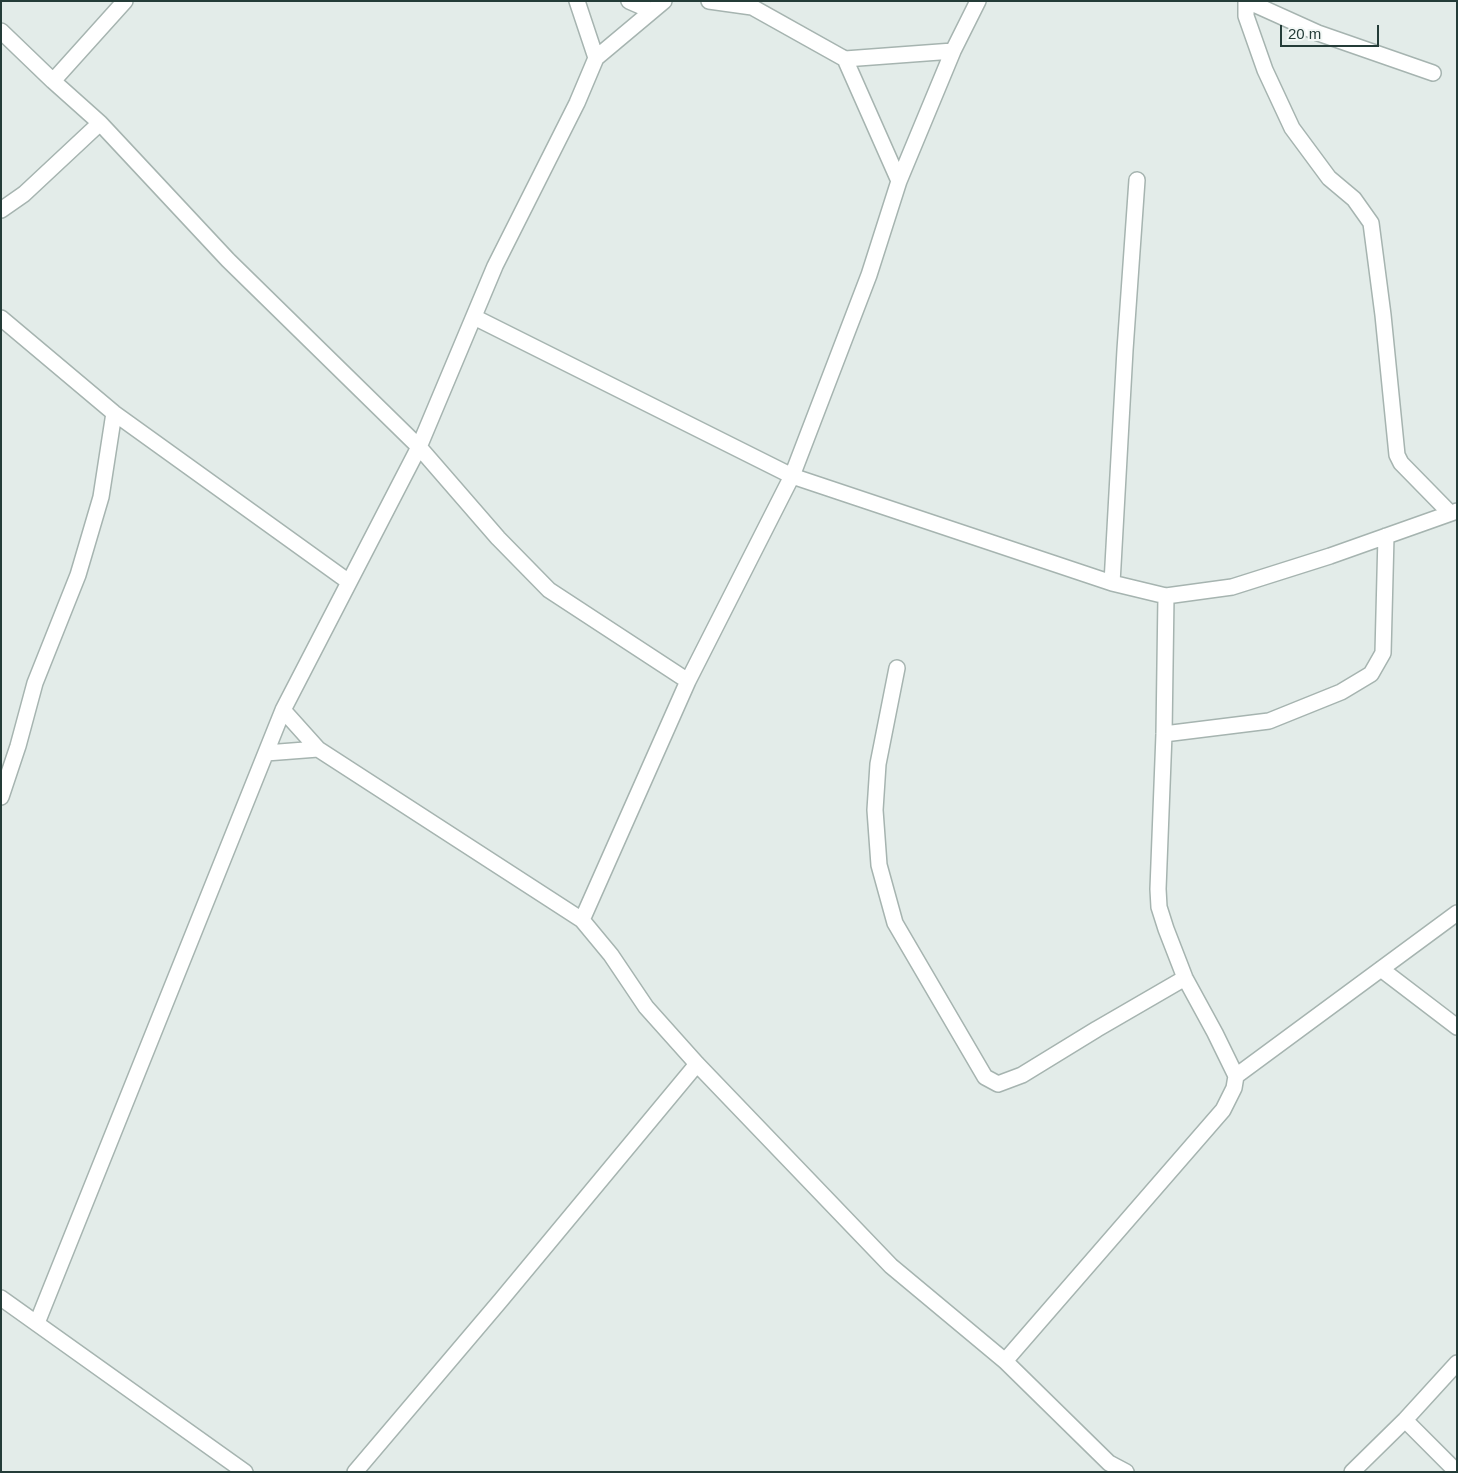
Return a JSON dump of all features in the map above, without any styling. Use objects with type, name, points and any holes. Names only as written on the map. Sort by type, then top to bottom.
[{"type":"street","points":[[53,81],[125,1]]},
{"type":"street","points":[[576,1],[596,58]]},
{"type":"street","points":[[629,1],[658,6]]},
{"type":"street","points":[[709,1],[750,4],[846,60],[953,51]]},
{"type":"street","points":[[582,920],[688,681],[792,476],[869,275],[900,181],[953,51],[978,1]]},
{"type":"street","points":[[474,317],[792,476],[1112,584],[1166,596],[1232,586],[1330,556],[1453,512],[1401,463],[1397,455],[1383,315],[1371,224],[1354,199],[1329,178],[1292,128],[1265,70],[1246,16],[1247,1],[1318,33],[1433,73]]},
{"type":"street","points":[[37,1323],[283,710],[419,447],[495,266],[577,103],[596,58],[658,6]]},
{"type":"street","points":[[1,31],[100,123],[228,260],[419,447],[498,538],[550,590],[688,681]]},
{"type":"street","points":[[846,60],[900,181]]},
{"type":"street","points":[[1,210],[24,194],[100,123]]},
{"type":"street","points":[[1112,584],[1124,360],[1137,180]]},
{"type":"street","points":[[1,318],[114,414],[349,582]]},
{"type":"street","points":[[1,797],[18,746],[35,683],[78,575],[101,497],[114,414]]},
{"type":"street","points":[[1164,734],[1269,721],[1342,692],[1370,674],[1383,653],[1386,536]]},
{"type":"street","points":[[1005,1361],[1223,1110],[1234,1088],[1236,1076],[1185,978],[1159,907],[1166,596]]},
{"type":"street","points":[[897,668],[878,764],[875,810],[879,865],[895,924],[985,1077],[998,1084],[1022,1075],[1185,978]]},
{"type":"street","points":[[283,710],[318,749],[582,920],[611,955],[646,1007],[697,1064],[891,1266],[1005,1361],[1109,1463],[1126,1472]]},
{"type":"street","points":[[266,753],[318,749]]},
{"type":"street","points":[[1236,1076],[1457,913]]},
{"type":"street","points":[[1381,969],[1457,1027]]},
{"type":"street","points":[[355,1472],[697,1064]]},
{"type":"street","points":[[1,1298],[245,1472]]},
{"type":"street","points":[[1352,1472],[1405,1420],[1457,1363]]},
{"type":"street","points":[[1405,1420],[1457,1472]]}]
